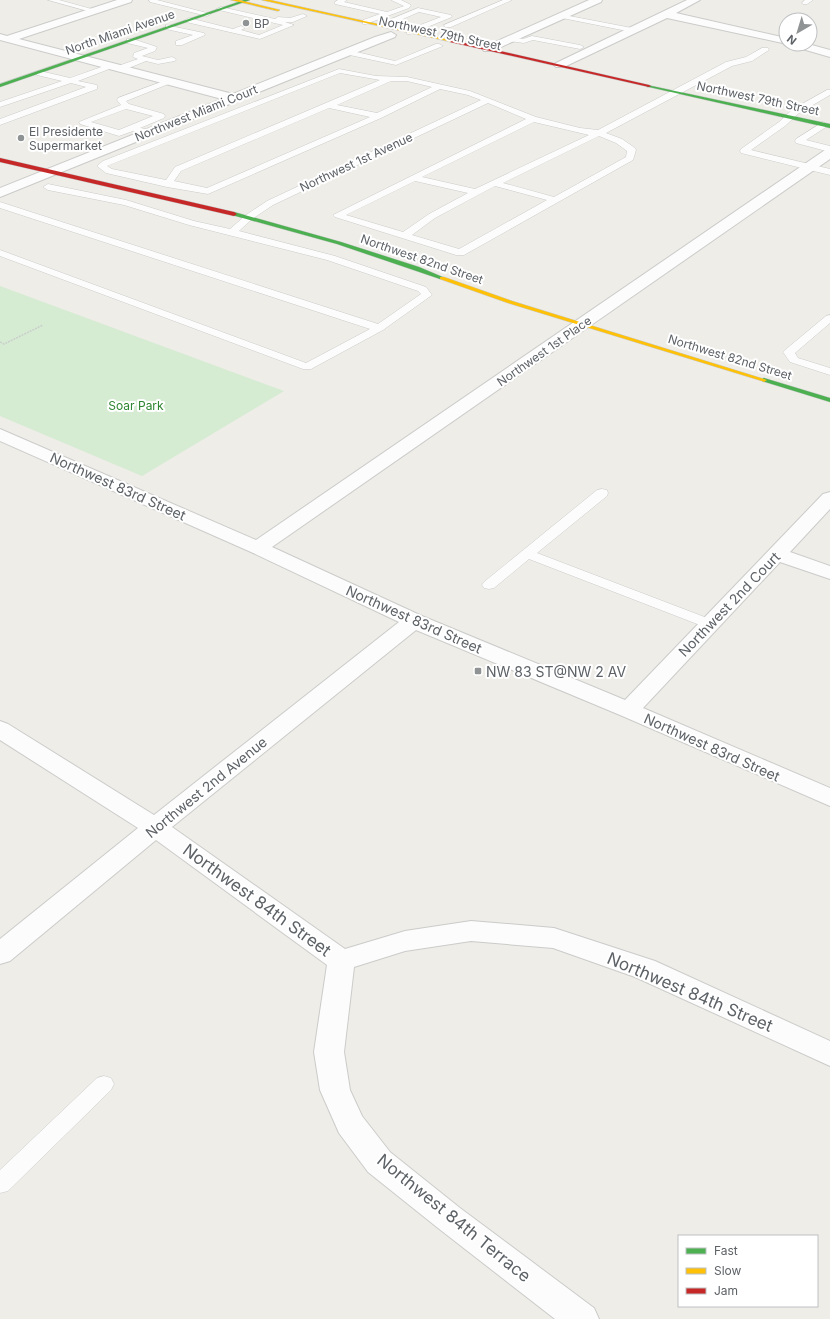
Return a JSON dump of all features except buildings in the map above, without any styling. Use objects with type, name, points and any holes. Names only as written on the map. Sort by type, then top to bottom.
[{"type":"main road","name":"Northwest 79th Street","points":[[264,0],[560,65],[633,83],[826,126]]},
{"type":"main road","name":"Northwest 79th Street","points":[[241,1],[303,16],[575,75],[633,83]]},
{"type":"main road","name":"North Miami Avenue","points":[[0,86],[169,28],[241,1]]},
{"type":"main road","points":[[391,35],[488,49]]},
{"type":"main road","name":"Northwest 82nd Street","points":[[0,160],[249,217],[382,257],[510,302],[830,400]]},
{"type":"street","points":[[3,39],[127,0]]},
{"type":"street","points":[[488,49],[597,0]]},
{"type":"street","points":[[560,65],[695,0]]},
{"type":"street","points":[[665,14],[778,39]]},
{"type":"street","name":"Northwest Miami Court","points":[[0,192],[391,35]]},
{"type":"street","points":[[3,39],[234,98]]},
{"type":"street","points":[[818,50],[830,54]]},
{"type":"street","name":"Northwest 1st Place","points":[[258,548],[830,153]]},
{"type":"street","name":"Northwest 83rd Street","points":[[0,434],[258,548],[414,621],[628,710],[830,798]]},
{"type":"street","name":"Northwest 2nd Court","points":[[628,710],[830,498]]},
{"type":"street","points":[[776,554],[830,573]]},
{"type":"street","name":"Northwest 2nd Avenue","points":[[0,954],[414,621]]},
{"type":"street","name":"Northwest 84th Street","points":[[0,729],[155,828],[341,961],[405,941],[471,931],[554,938],[645,969],[830,1054]]},
{"type":"street","name":"Northwest 84th Terrace","points":[[341,961],[329,1052],[335,1090],[350,1124],[380,1162],[449,1218],[582,1319]]},
{"type":"lane","points":[[51,0],[95,11]]},
{"type":"lane","points":[[344,0],[336,3],[388,14]]},
{"type":"lane","points":[[366,22],[408,5],[395,0],[386,4]]},
{"type":"lane","points":[[425,35],[509,0]]},
{"type":"lane","points":[[152,2],[207,14]]},
{"type":"lane","points":[[189,20],[209,25],[237,23],[264,23],[290,25],[260,37],[237,23],[221,9]]},
{"type":"lane","points":[[264,23],[260,14],[272,9]]},
{"type":"lane","points":[[393,20],[418,10],[448,17],[410,32]]},
{"type":"lane","points":[[209,25],[225,20],[237,23],[264,23],[290,20],[303,16]]},
{"type":"lane","points":[[562,16],[632,30]]},
{"type":"lane","points":[[246,19],[264,23]]},
{"type":"lane","points":[[225,20],[237,23]]},
{"type":"lane","points":[[169,28],[201,35],[179,43]]},
{"type":"lane","points":[[509,39],[524,41],[532,38],[580,48]]},
{"type":"lane","points":[[130,41],[153,47],[152,49],[137,56],[158,62],[172,59]]},
{"type":"lane","points":[[348,52],[396,63],[439,46]]},
{"type":"lane","points":[[404,236],[432,216],[476,192],[599,133],[729,64],[749,59],[765,50]]},
{"type":"lane","points":[[0,105],[69,81],[146,59]]},
{"type":"lane","points":[[440,86],[378,116],[208,191],[167,184],[109,171],[101,166],[106,162],[339,71],[376,78],[407,79],[440,86],[470,94],[533,119],[580,131],[599,133],[628,146],[632,150],[630,158],[460,253],[338,215],[533,119]]},
{"type":"lane","points":[[0,122],[94,88],[40,73]]},
{"type":"lane","points":[[167,184],[178,169],[392,78]]},
{"type":"lane","points":[[126,106],[83,122],[119,133],[161,116],[126,106],[121,100],[172,81]]},
{"type":"lane","points":[[268,84],[289,90]]},
{"type":"lane","points":[[830,92],[796,111],[789,118],[744,151],[830,172]]},
{"type":"lane","name":"Northwest 1st Avenue","points":[[232,232],[249,217],[270,203],[486,101]]},
{"type":"lane","points":[[328,105],[378,116]]},
{"type":"lane","points":[[826,126],[799,141],[830,149]]},
{"type":"lane","points":[[132,128],[148,132]]},
{"type":"lane","points":[[415,178],[476,192]]},
{"type":"lane","points":[[494,183],[556,200]]},
{"type":"lane","points":[[0,253],[307,367],[379,328],[428,295],[422,289],[331,258],[192,223],[126,203],[48,187]]},
{"type":"lane","points":[[0,205],[379,328]]},
{"type":"lane","points":[[830,318],[789,352],[794,360],[830,372]]},
{"type":"lane","points":[[489,585],[602,493]]},
{"type":"lane","points":[[528,554],[710,624]]},
{"type":"lane","points":[[0,1184],[104,1084]]},
{"type":"path","points":[[0,342],[4,344],[43,325]]},
{"type":"green space","name":"Soar Park","points":[[0,286],[284,391],[142,476],[0,416]]},
{"type":"traffic: fast","points":[[0,86],[248,0]]},
{"type":"traffic: fast","points":[[649,86],[830,126]]},
{"type":"traffic: fast","points":[[234,214],[339,243],[442,278]]},
{"type":"traffic: fast","points":[[764,380],[830,400]]},
{"type":"traffic: slow","points":[[233,0],[278,10]]},
{"type":"traffic: slow","points":[[264,0],[452,41]]},
{"type":"traffic: slow","points":[[442,278],[510,302],[764,380]]},
{"type":"traffic: jam","points":[[452,41],[649,86]]},
{"type":"traffic: jam","points":[[0,160],[234,214]]},
{"type":"place","name":"BP","points":[[246,23]]},
{"type":"place","name":"El Presidente Supermarket","points":[[21,138]]},
{"type":"place","name":"NW 83 ST@NW 2 AV","points":[[478,671]]}]
